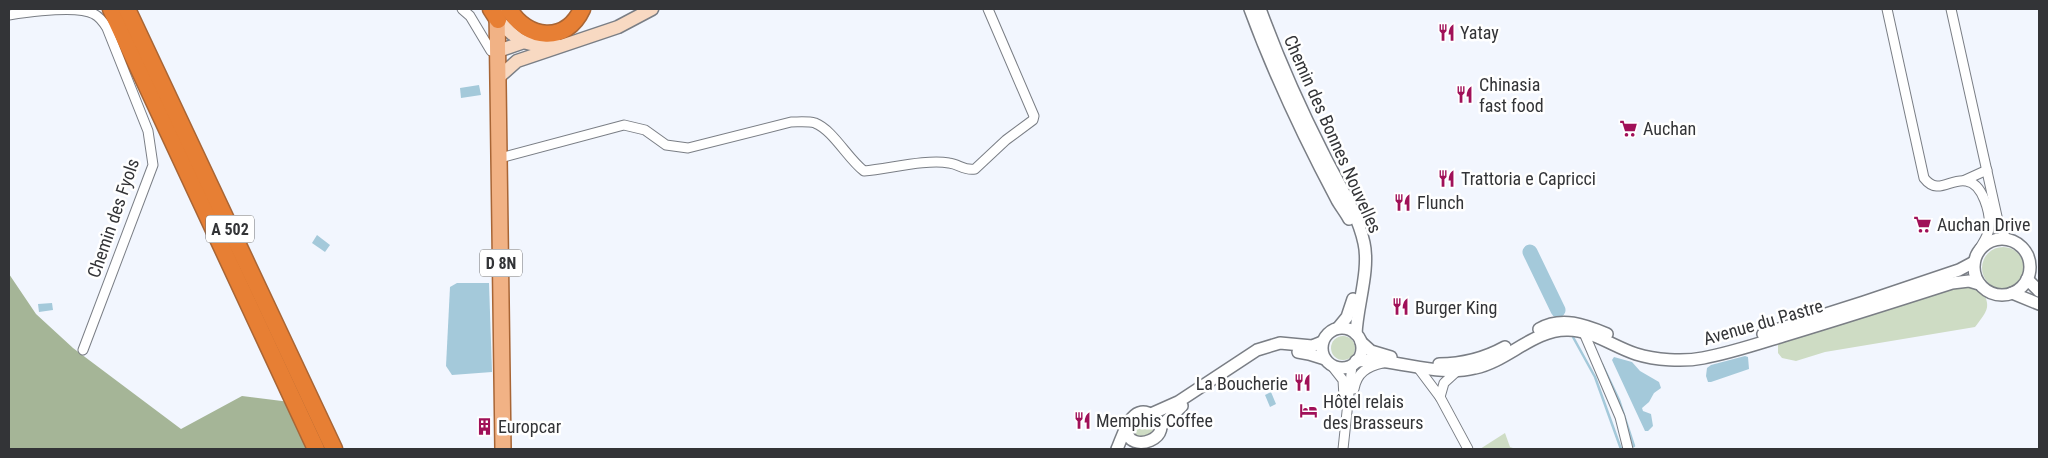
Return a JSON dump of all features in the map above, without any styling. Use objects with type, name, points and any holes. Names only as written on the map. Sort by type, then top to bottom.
[{"type":"highway","name":"A 502","points":[[111,9],[316,449]]},
{"type":"highway","name":"A 502","points":[[127,9],[334,449]]},
{"type":"highway","points":[[499,12],[515,19],[532,32],[548,34],[570,26],[582,9]]},
{"type":"main road","points":[[499,12],[510,32],[524,42],[539,46],[554,43],[619,20],[637,9]]},
{"type":"main road","points":[[500,76],[517,61],[618,28],[652,9]]},
{"type":"main road","name":"D 8N","points":[[499,12],[503,449]]},
{"type":"main road","points":[[498,51],[524,42]]},
{"type":"main road","points":[[498,51],[517,61]]},
{"type":"street","name":"Chemin des Fyols","points":[[9,15],[51,9],[89,12],[97,15],[107,28],[148,131],[152,165],[83,350]]},
{"type":"street","points":[[462,9],[470,16],[491,51],[498,51]]},
{"type":"street","points":[[500,158],[624,124],[645,130],[666,145],[688,148],[792,122],[804,122],[814,123],[824,128],[864,171],[936,163],[951,163],[969,170],[975,169],[1006,140],[1033,120],[1034,116],[988,9]]},
{"type":"street","name":"Chemin des Bonnes Nouvelles","points":[[1250,9],[1268,57],[1338,201],[1349,218],[1357,244],[1358,274],[1350,311],[1338,328]]},
{"type":"street","name":"Chemin des Bonnes Nouvelles","points":[[1260,9],[1300,108],[1354,215],[1364,243],[1365,274],[1357,312],[1358,338]]},
{"type":"street","points":[[1886,9],[1924,178],[1929,184],[1934,186],[1965,180],[1987,170]]},
{"type":"street","points":[[1951,9],[1998,221],[2006,239]]},
{"type":"street","points":[[1965,180],[1976,184],[1981,189],[1987,211],[1989,230],[1979,250],[1974,262],[1975,276],[1979,284],[1993,294],[2001,296],[2019,289],[2027,279],[2030,269],[2026,253],[2019,245],[2006,239],[1990,241],[1979,250]]},
{"type":"street","name":"Avenue du Pastre","points":[[1358,338],[1371,351],[1387,356],[1435,364],[1466,362],[1495,353],[1542,327],[1560,322],[1585,326],[1620,340],[1650,349],[1670,352],[1705,350],[1864,302],[1959,270],[1974,262]]},
{"type":"street","points":[[2027,279],[2039,291]]},
{"type":"street","name":"Avenue du Pastre","points":[[1354,363],[1370,360],[1419,369],[1456,372],[1491,364],[1547,333],[1570,330],[1584,333],[1636,354],[1663,359],[1702,359],[1952,283],[1969,281],[1979,284]]},
{"type":"street","points":[[2012,293],[2039,304]]},
{"type":"street","points":[[1343,449],[1346,427],[1354,363],[1361,352],[1358,338],[1347,329],[1338,328],[1328,333],[1322,342],[1322,351],[1342,380],[1343,411],[1346,427]]},
{"type":"street","points":[[1584,333],[1620,417],[1628,449]]},
{"type":"street","points":[[1151,414],[1178,402],[1257,350],[1280,343],[1312,346],[1322,342]]},
{"type":"street","points":[[1160,427],[1181,406],[1258,357],[1279,350],[1309,354],[1341,368],[1354,363]]},
{"type":"street","points":[[1346,427],[1352,411],[1354,388],[1358,376],[1366,369],[1385,362]]},
{"type":"street","points":[[1419,369],[1440,397],[1468,449]]},
{"type":"street","points":[[1440,397],[1444,383],[1456,372]]},
{"type":"street","points":[[1117,449],[1126,428],[1130,419],[1134,415],[1145,412],[1151,414],[1157,419],[1160,432],[1156,441],[1138,448],[1128,438],[1126,428]]},
{"type":"green space","points":[[2003,247],[2018,253],[2024,268],[2018,283],[2003,289],[1988,283],[1982,268],[1988,253]]},
{"type":"green space","points":[[9,274],[36,314],[73,348],[181,429],[242,396],[290,402],[311,449],[9,449]]},
{"type":"green space","points":[[1979,284],[1986,297],[1987,307],[1984,315],[1975,327],[1825,352],[1796,361],[1782,358],[1778,353],[1778,344],[1784,338],[1937,292]]},
{"type":"green space","points":[[1343,336],[1352,339],[1355,348],[1352,357],[1343,360],[1334,357],[1331,348],[1334,339]]},
{"type":"green space","points":[[1143,419],[1150,422],[1153,429],[1150,436],[1143,439],[1136,436],[1133,429],[1136,422]]},
{"type":"green space","points":[[1505,433],[1510,447],[1516,449],[1480,449]]},
{"type":"water","points":[[479,85],[481,95],[461,98],[460,88]]},
{"type":"water","points":[[317,235],[330,245],[325,252],[312,243]]},
{"type":"water","points":[[457,283],[489,283],[492,372],[452,375],[446,366],[450,287]]},
{"type":"water","points":[[52,303],[53,310],[39,312],[38,304]]},
{"type":"water","points":[[1745,356],[1748,357],[1749,369],[1708,382],[1706,376],[1707,368],[1711,365]]},
{"type":"water","points":[[1614,357],[1632,362],[1640,371],[1659,382],[1661,388],[1654,393],[1649,402],[1642,408],[1643,411],[1651,414],[1653,426],[1648,431],[1645,431],[1612,360]]},
{"type":"water","points":[[1271,392],[1276,404],[1270,407],[1265,395]]},
{"type":"waterway","points":[[1530,252],[1558,310]]},
{"type":"waterway","points":[[1573,337],[1595,377],[1621,449]]},
{"type":"waterway","points":[[1602,364],[1619,400],[1634,446]]},
{"type":"place","name":"Yatay","points":[[1446,32]]},
{"type":"place","name":"Chinasia fast food","points":[[1465,94]]},
{"type":"place","name":"Auchan","points":[[1629,128]]},
{"type":"place","name":"Trattoria e Capricci","points":[[1447,178]]},
{"type":"place","name":"Flunch","points":[[1403,202]]},
{"type":"place","name":"Auchan Drive","points":[[1923,224]]},
{"type":"place","name":"Burger King","points":[[1401,307]]},
{"type":"place","name":"La Boucherie","points":[[1302,383]]},
{"type":"place","name":"Hôtel relais des Brasseurs","points":[[1309,411]]},
{"type":"place","name":"Memphis Coffee","points":[[1082,420]]},
{"type":"place","name":"Europcar","points":[[484,426]]}]
